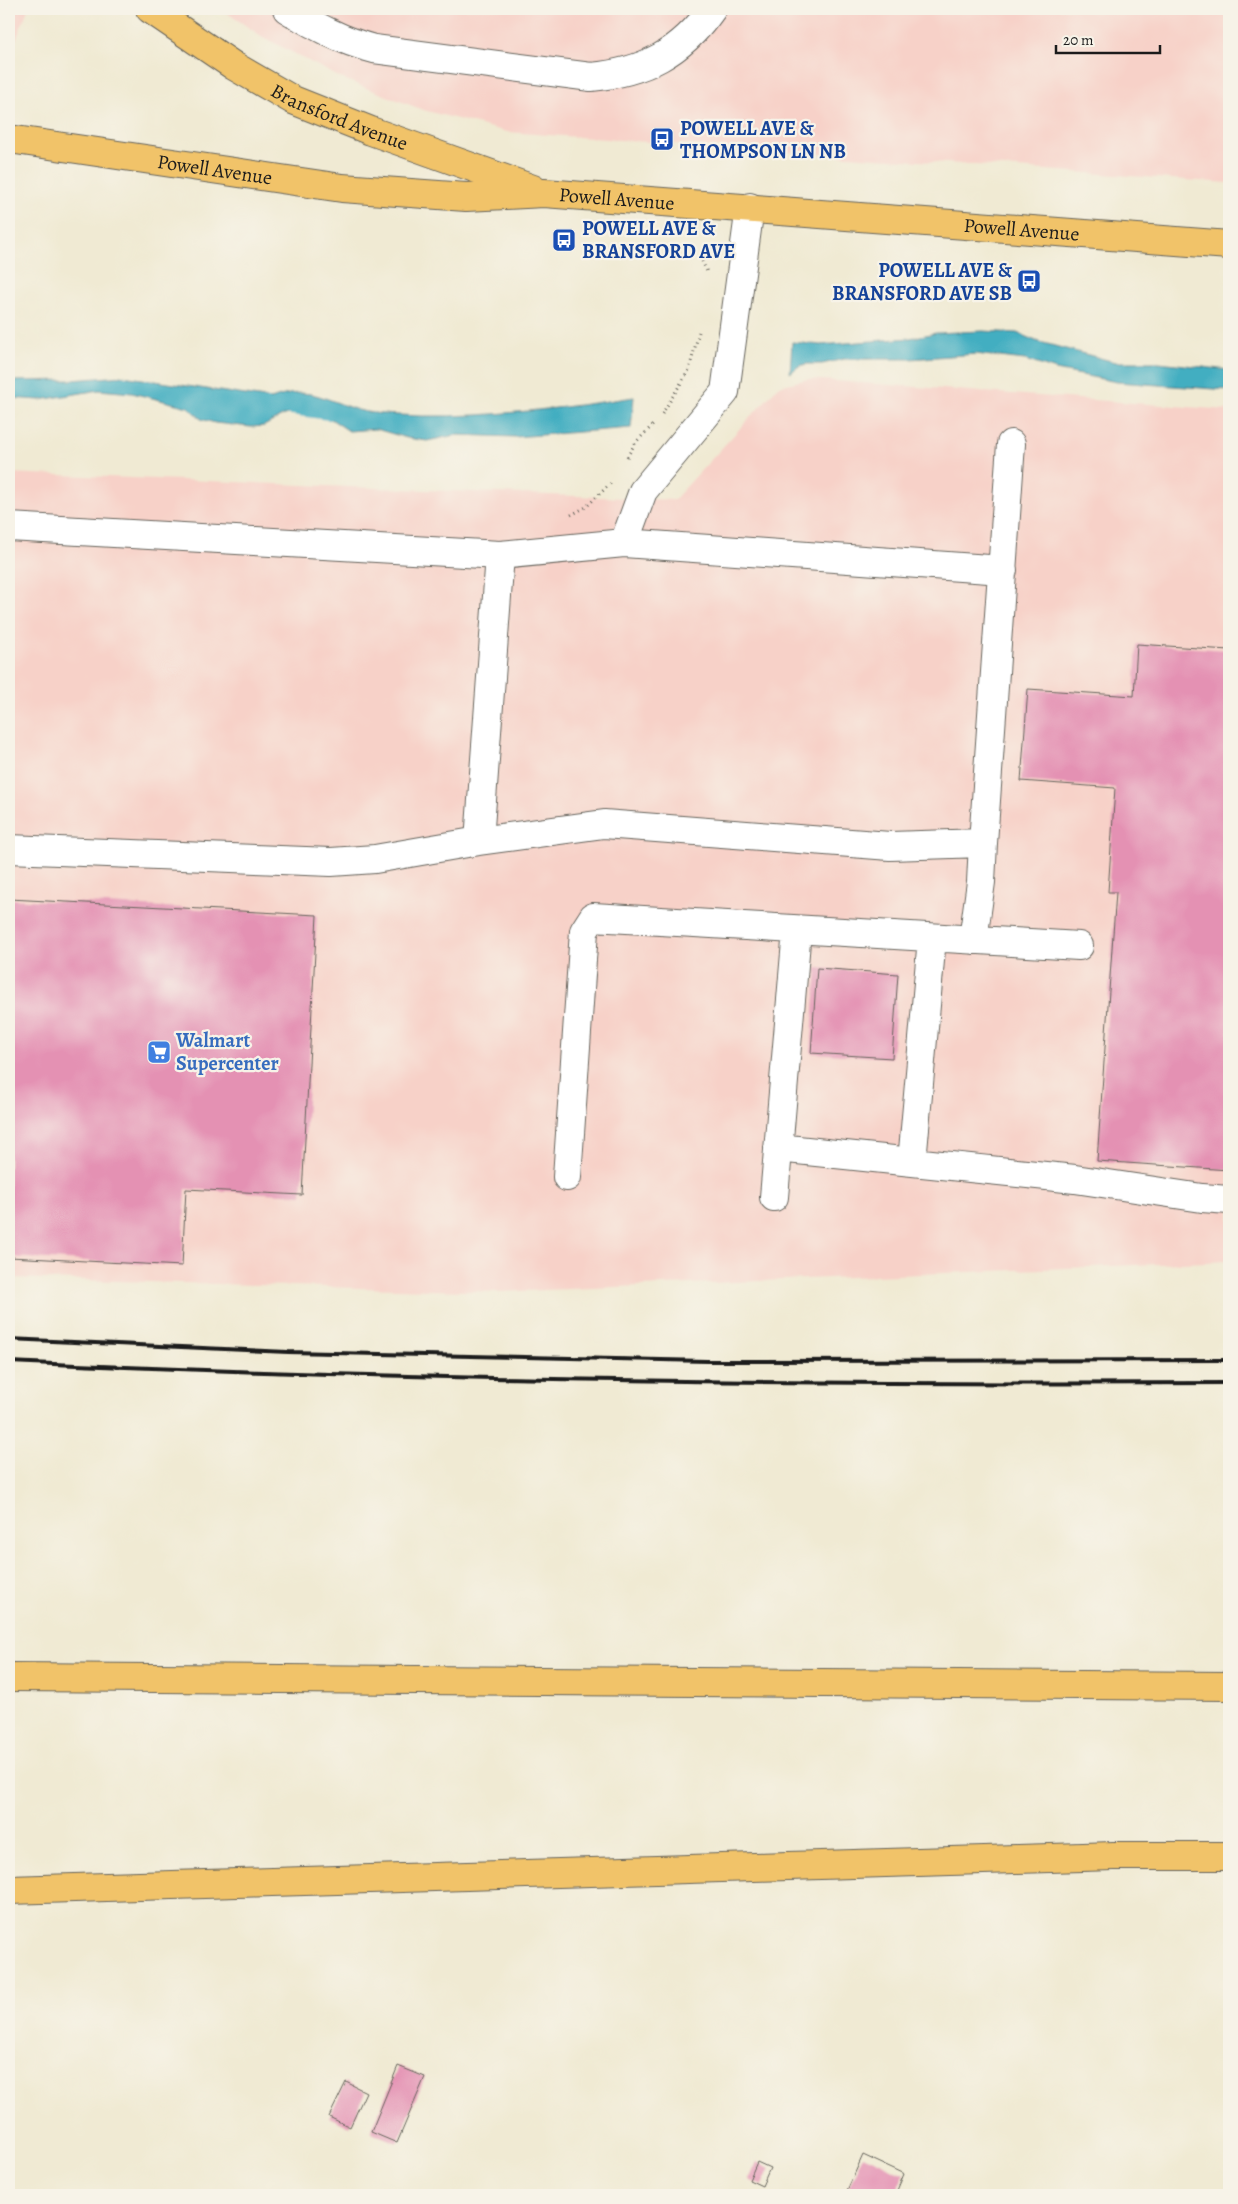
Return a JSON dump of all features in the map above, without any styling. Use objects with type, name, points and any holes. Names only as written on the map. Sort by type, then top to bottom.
[{"type":"main road","name":"Bransford Avenue","points":[[150,9],[234,66],[293,100],[371,131],[544,193]]},
{"type":"main road","name":"Powell Avenue","points":[[9,139],[342,188],[466,197],[544,193],[1229,244]]},
{"type":"main road","points":[[9,1670],[97,1678]]},
{"type":"main road","points":[[9,1677],[1229,1686]]},
{"type":"main road","points":[[9,1890],[1104,1856],[1229,1856]]},
{"type":"lane","points":[[287,9],[334,36],[374,49],[591,77],[613,75],[656,61],[685,41],[712,9]]},
{"type":"lane","points":[[624,543],[643,491],[725,392],[750,207]]},
{"type":"lane","points":[[973,940],[981,882],[982,844],[1011,444]]},
{"type":"lane","points":[[9,527],[500,555],[624,543],[1003,570]]},
{"type":"lane","points":[[479,841],[500,555]]},
{"type":"lane","points":[[9,849],[331,862],[375,859],[479,841],[604,824],[890,846],[982,844]]},
{"type":"lane","points":[[567,1177],[584,932],[593,917],[1079,946]]},
{"type":"lane","points":[[774,1197],[797,930]]},
{"type":"lane","points":[[912,1162],[932,938]]},
{"type":"lane","points":[[778,1148],[1075,1179],[1202,1198],[1229,1200]]},
{"type":"path","points":[[702,261],[708,274],[707,283]]},
{"type":"path","points":[[622,464],[636,442],[660,418],[689,370],[700,327]]},
{"type":"path","points":[[570,516],[586,507],[614,480]]},
{"type":"shaded area","points":[[9,9],[28,9],[9,58]]},
{"type":"shaded area","points":[[221,9],[1229,9],[1229,183],[507,132],[423,110],[341,78],[263,37]]},
{"type":"shaded area","points":[[808,379],[1229,410],[1229,1261],[498,1292],[9,1278],[9,473],[674,500],[779,386]]},
{"type":"water","points":[[983,331],[1017,333],[1036,341],[1115,362],[1159,362],[1229,370],[1229,390],[1117,382],[1056,370],[1025,360],[976,354],[910,359],[844,359],[822,364],[806,364],[799,366],[790,373],[792,342],[821,345],[910,338],[936,333]]},
{"type":"water","points":[[123,376],[271,399],[284,395],[306,393],[366,412],[422,416],[528,411],[634,397],[631,428],[515,437],[456,435],[427,441],[407,438],[376,429],[349,431],[331,419],[302,410],[284,415],[264,426],[251,427],[215,423],[201,419],[188,407],[132,393],[99,390],[40,400],[9,398],[9,381],[72,380]]},
{"type":"building","points":[[1137,644],[1229,650],[1229,1170],[1097,1161],[1116,892],[1108,892],[1115,788],[1021,781],[1028,689],[1134,696]]},
{"type":"building","name":"Walmart Supercenter","points":[[9,899],[317,915],[302,1195],[186,1189],[182,1266],[9,1257]]},
{"type":"building","points":[[817,968],[898,974],[892,1058],[811,1053]]},
{"type":"building","points":[[398,2066],[425,2077],[397,2143],[371,2132]]},
{"type":"building","points":[[346,2082],[366,2092],[350,2127],[329,2117]]},
{"type":"building","points":[[863,2155],[904,2174],[895,2195],[845,2195]]},
{"type":"building","points":[[757,2162],[770,2168],[762,2186],[749,2180]]},
{"type":"waterway","points":[[284,409],[329,415]]},
{"type":"railway","points":[[9,1339],[288,1352],[707,1361],[1229,1360]]},
{"type":"railway","points":[[9,1362],[466,1378],[771,1382],[1229,1383]]},
{"type":"place","name":"POWELL AVE & THOMPSON LN NB","points":[[662,139]]},
{"type":"place","name":"POWELL AVE & BRANSFORD AVE","points":[[564,240]]},
{"type":"place","name":"POWELL AVE & BRANSFORD AVE SB","points":[[1029,281]]},
{"type":"place","name":"Walmart Supercenter","points":[[159,1052]]}]
